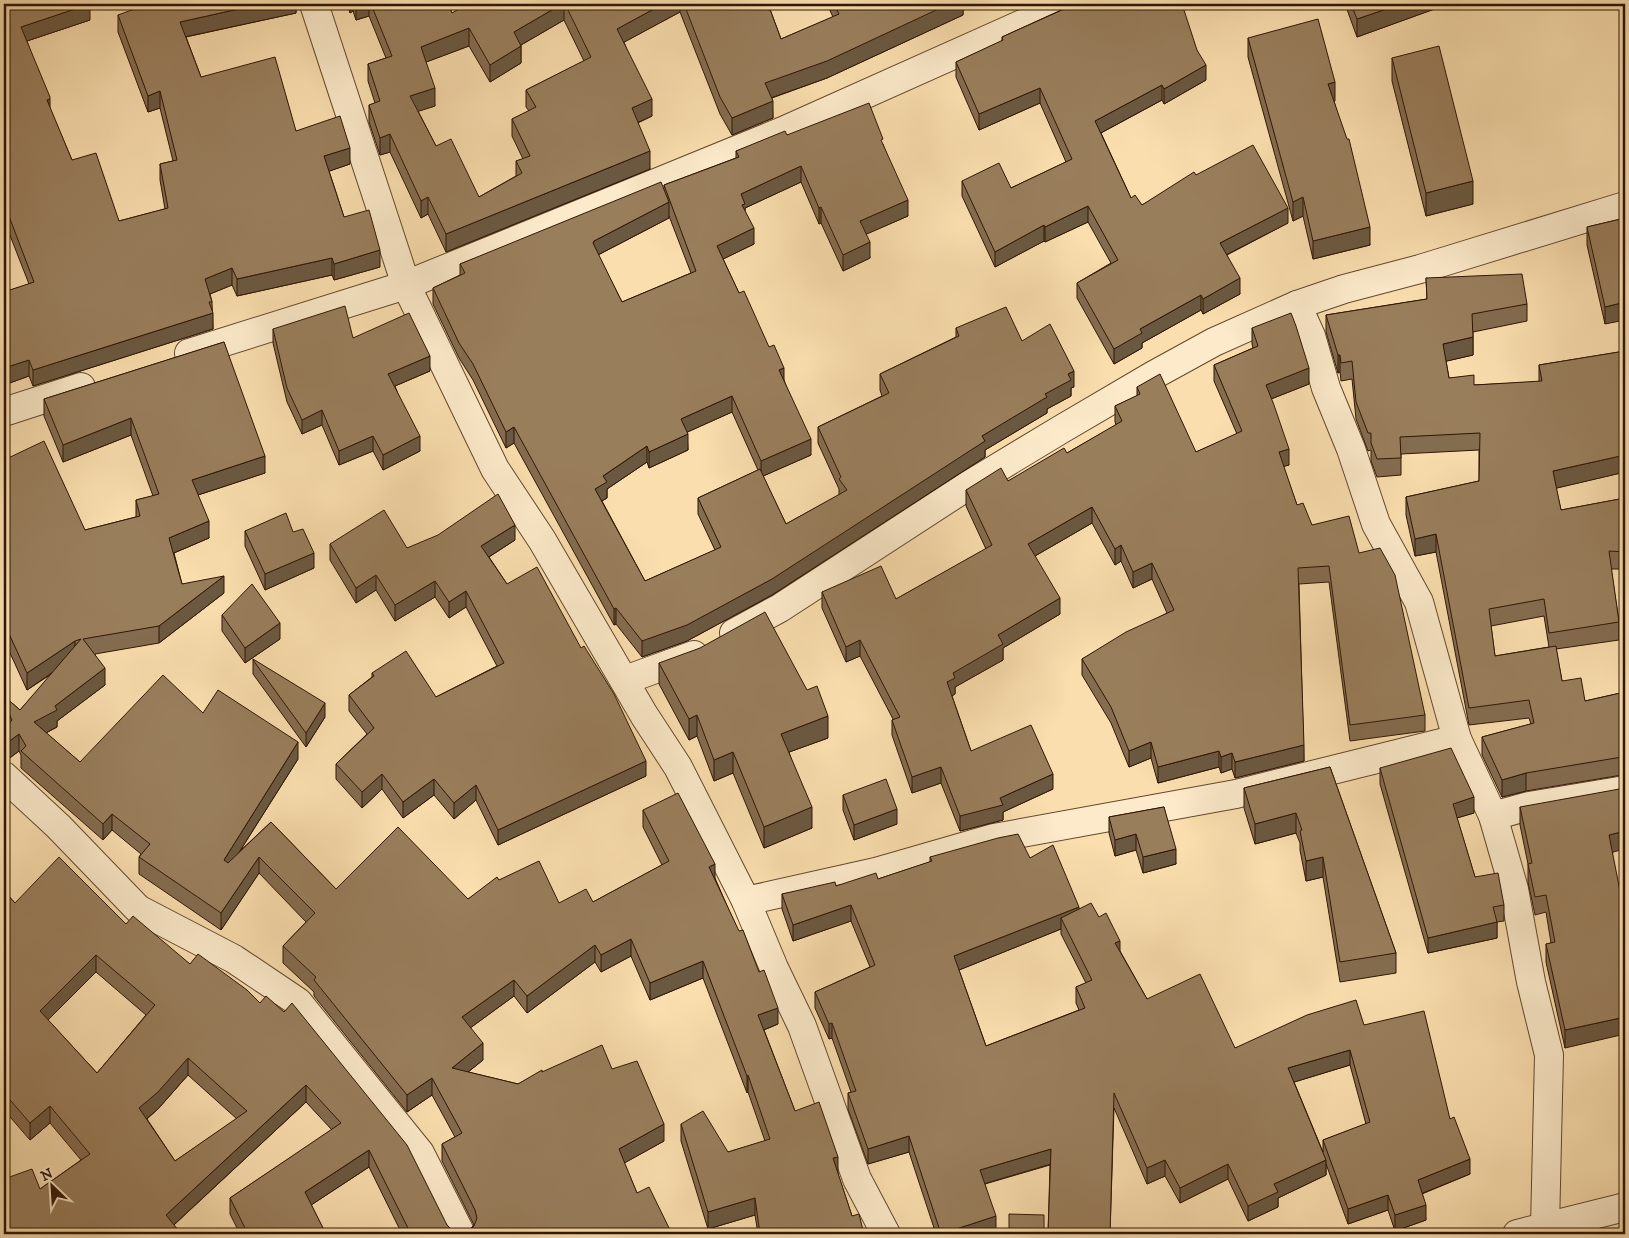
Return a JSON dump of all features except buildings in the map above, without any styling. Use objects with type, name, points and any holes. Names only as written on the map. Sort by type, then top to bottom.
[{"type":"street","points":[[314,4],[406,285],[495,469],[542,540],[644,715],[678,767],[746,901],[774,968],[802,1026],[857,1179],[886,1234]]},
{"type":"street","points":[[163,362],[406,285],[783,131],[1067,4]]},
{"type":"street","points":[[625,680],[693,655],[780,608],[969,485],[1152,376],[1214,342],[1297,305],[1344,289],[1420,269],[1625,206]]},
{"type":"street","points":[[1297,305],[1311,336],[1326,388],[1376,524],[1419,602],[1457,739],[1492,816],[1514,890],[1530,982],[1549,1055],[1545,1227]]},
{"type":"street","points":[[4,412],[107,379]]},
{"type":"street","points":[[746,901],[876,872],[994,838],[1236,794],[1457,739]]},
{"type":"street","points":[[4,776],[58,826],[138,910],[234,959],[298,1002],[420,1153],[461,1234]]},
{"type":"street","points":[[1492,816],[1529,806],[1625,790]]},
{"type":"street","points":[[1517,1234],[1625,1207]]}]
